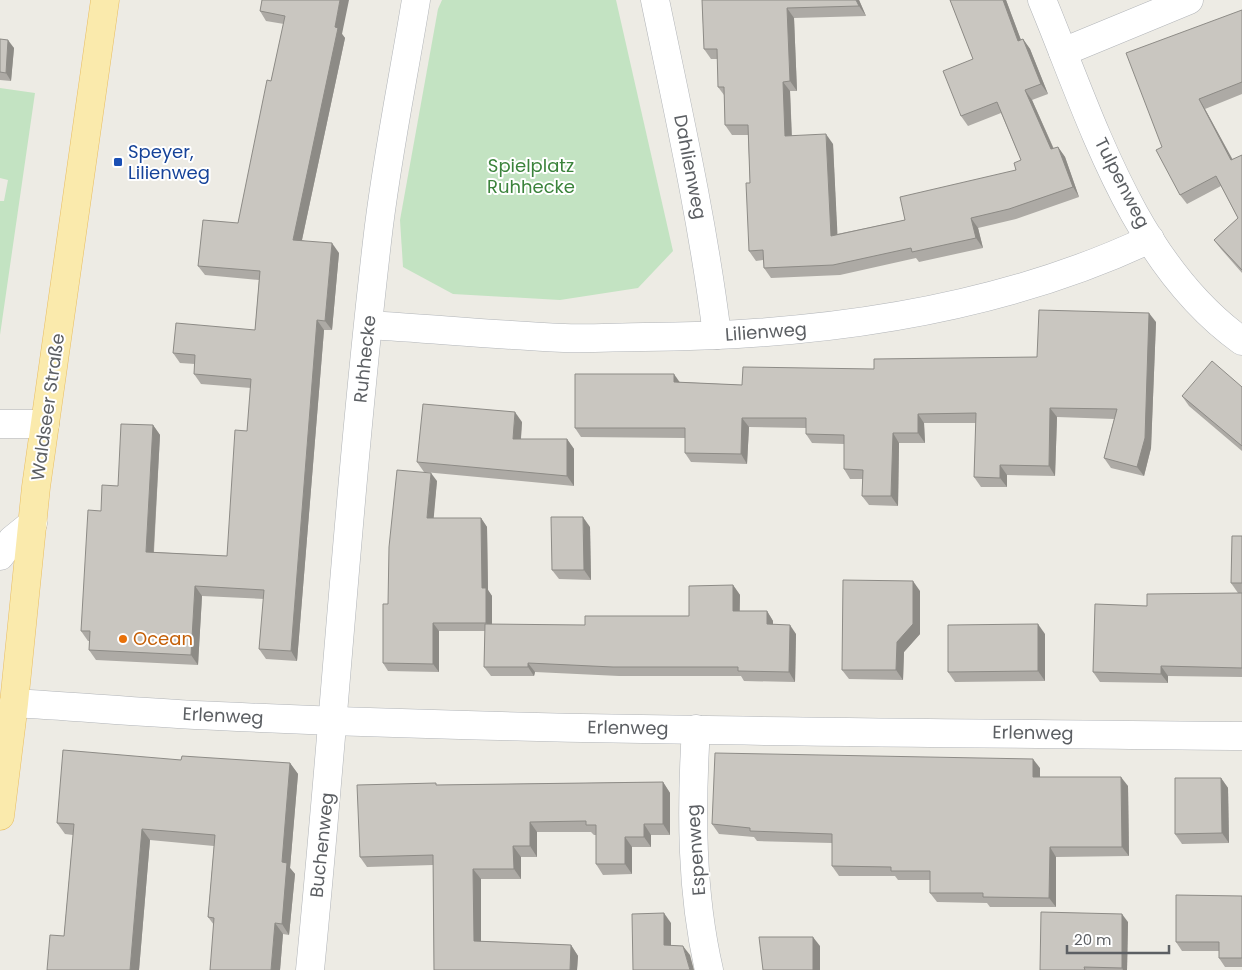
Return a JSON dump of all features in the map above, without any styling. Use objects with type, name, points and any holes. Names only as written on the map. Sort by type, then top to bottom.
[{"type":"main road","name":"Waldseer Straße","points":[[1,805],[33,523],[105,0]]},
{"type":"street","name":"Ruhhecke","points":[[332,721],[354,465],[377,240],[416,0]]},
{"type":"street","name":"Dahlienweg","points":[[655,0],[709,266],[718,335]]},
{"type":"street","name":"Tulpenweg","points":[[1042,0],[1101,144],[1128,200],[1150,239],[1192,294],[1242,341]]},
{"type":"street","points":[[1064,52],[1189,0]]},
{"type":"street","name":"Lilienweg","points":[[369,325],[565,338],[718,335],[815,329],[891,317],[994,294],[1070,273],[1110,258],[1150,239]]},
{"type":"street","points":[[0,424],[46,424]]},
{"type":"street","points":[[0,556],[12,540],[33,523]]},
{"type":"street","name":"Erlenweg","points":[[14,703],[214,716],[332,721],[696,729],[1242,736]]},
{"type":"street","name":"Buchenweg","points":[[310,970],[332,721]]},
{"type":"street","name":"Espenweg","points":[[696,729],[693,818],[696,878],[709,970]]},
{"type":"green space","name":"Spielplatz Ruhhecke","points":[[442,0],[616,0],[673,251],[638,288],[560,300],[453,294],[403,267],[400,220],[438,9]]},
{"type":"green space","points":[[0,88],[35,93],[0,335],[0,201],[4,201],[8,180],[0,178]]},
{"type":"building","points":[[262,0],[340,0],[335,27],[338,28],[293,240],[332,243],[325,321],[317,320],[291,651],[259,649],[264,590],[195,586],[191,655],[89,650],[90,631],[81,631],[88,510],[101,511],[102,485],[118,486],[121,424],[153,425],[146,552],[227,556],[235,430],[247,431],[251,379],[194,374],[195,355],[173,353],[176,323],[255,330],[260,271],[198,266],[203,220],[238,223],[267,80],[271,81],[285,16],[260,11]]},
{"type":"building","points":[[702,0],[856,0],[859,6],[787,8],[790,81],[783,82],[785,136],[826,134],[831,236],[905,220],[900,197],[1016,170],[1014,163],[1021,160],[997,102],[961,116],[943,71],[973,59],[950,0],[1003,0],[1018,41],[1023,39],[1041,84],[1025,90],[1051,149],[1058,147],[1073,187],[1009,209],[971,218],[976,238],[912,252],[911,248],[833,265],[764,268],[763,250],[749,251],[746,183],[750,183],[748,125],[725,125],[724,87],[718,87],[717,49],[704,49]]},
{"type":"building","points":[[1242,10],[1242,82],[1199,99],[1231,160],[1242,155],[1242,270],[1214,240],[1238,218],[1216,176],[1180,195],[1156,150],[1162,147],[1126,53]]},
{"type":"building","points":[[0,39],[8,40],[6,73],[0,72]]},
{"type":"building","points":[[1039,310],[1149,313],[1145,438],[1137,467],[1104,458],[1117,409],[1050,408],[1049,466],[1000,465],[1000,478],[974,477],[976,413],[918,414],[918,433],[893,433],[891,496],[862,496],[863,470],[844,469],[844,435],[806,434],[806,418],[742,418],[741,454],[685,453],[685,428],[575,428],[575,374],[674,374],[674,382],[742,385],[743,367],[874,369],[874,359],[1037,357]]},
{"type":"building","points":[[1212,361],[1242,387],[1242,446],[1182,396]]},
{"type":"building","points":[[423,404],[515,412],[513,439],[567,439],[567,476],[417,462]]},
{"type":"building","points":[[397,470],[431,473],[427,518],[481,518],[482,588],[486,588],[486,623],[433,623],[433,664],[383,663],[383,604],[388,604],[389,547]]},
{"type":"building","points":[[551,517],[583,517],[584,570],[552,570]]},
{"type":"building","points":[[1232,536],[1242,536],[1242,583],[1231,583]]},
{"type":"building","points":[[843,580],[913,581],[913,624],[897,642],[896,670],[842,670]]},
{"type":"building","points":[[733,585],[733,611],[767,611],[767,624],[790,625],[789,672],[738,671],[738,667],[613,667],[528,663],[528,667],[484,667],[485,624],[585,625],[585,616],[689,616],[689,586]]},
{"type":"building","points":[[1242,593],[1242,668],[1161,666],[1161,674],[1093,672],[1095,604],[1147,606],[1147,594]]},
{"type":"building","points":[[1038,624],[1038,671],[948,672],[948,625]]},
{"type":"building","points":[[63,750],[181,760],[182,756],[290,763],[282,862],[287,863],[282,924],[275,923],[271,970],[210,970],[214,918],[208,917],[215,835],[142,829],[130,970],[47,970],[50,935],[64,936],[74,824],[57,823]]},
{"type":"building","points":[[715,753],[1033,759],[1033,777],[1121,777],[1122,847],[1050,847],[1049,898],[983,897],[983,893],[930,893],[930,871],[891,871],[891,867],[832,866],[832,834],[750,831],[750,828],[712,824]]},
{"type":"building","points":[[1175,778],[1221,778],[1222,833],[1175,834]]},
{"type":"building","points":[[663,782],[663,824],[644,824],[644,837],[625,837],[625,864],[596,864],[596,825],[586,825],[586,821],[530,822],[530,846],[513,846],[514,869],[473,869],[474,941],[571,945],[570,970],[434,970],[433,855],[360,857],[357,785]]},
{"type":"building","points":[[1176,895],[1242,896],[1242,958],[1219,958],[1219,942],[1176,942]]},
{"type":"building","points":[[1041,912],[1122,914],[1122,968],[1084,967],[1085,970],[1040,970]]},
{"type":"building","points":[[664,913],[664,945],[683,946],[690,970],[633,970],[632,914]]},
{"type":"building","points":[[759,937],[813,937],[813,970],[763,970]]},
{"type":"place","name":"Speyer, Lilienweg","points":[[118,162]]},
{"type":"place","name":"Ocean","points":[[123,639]]}]
